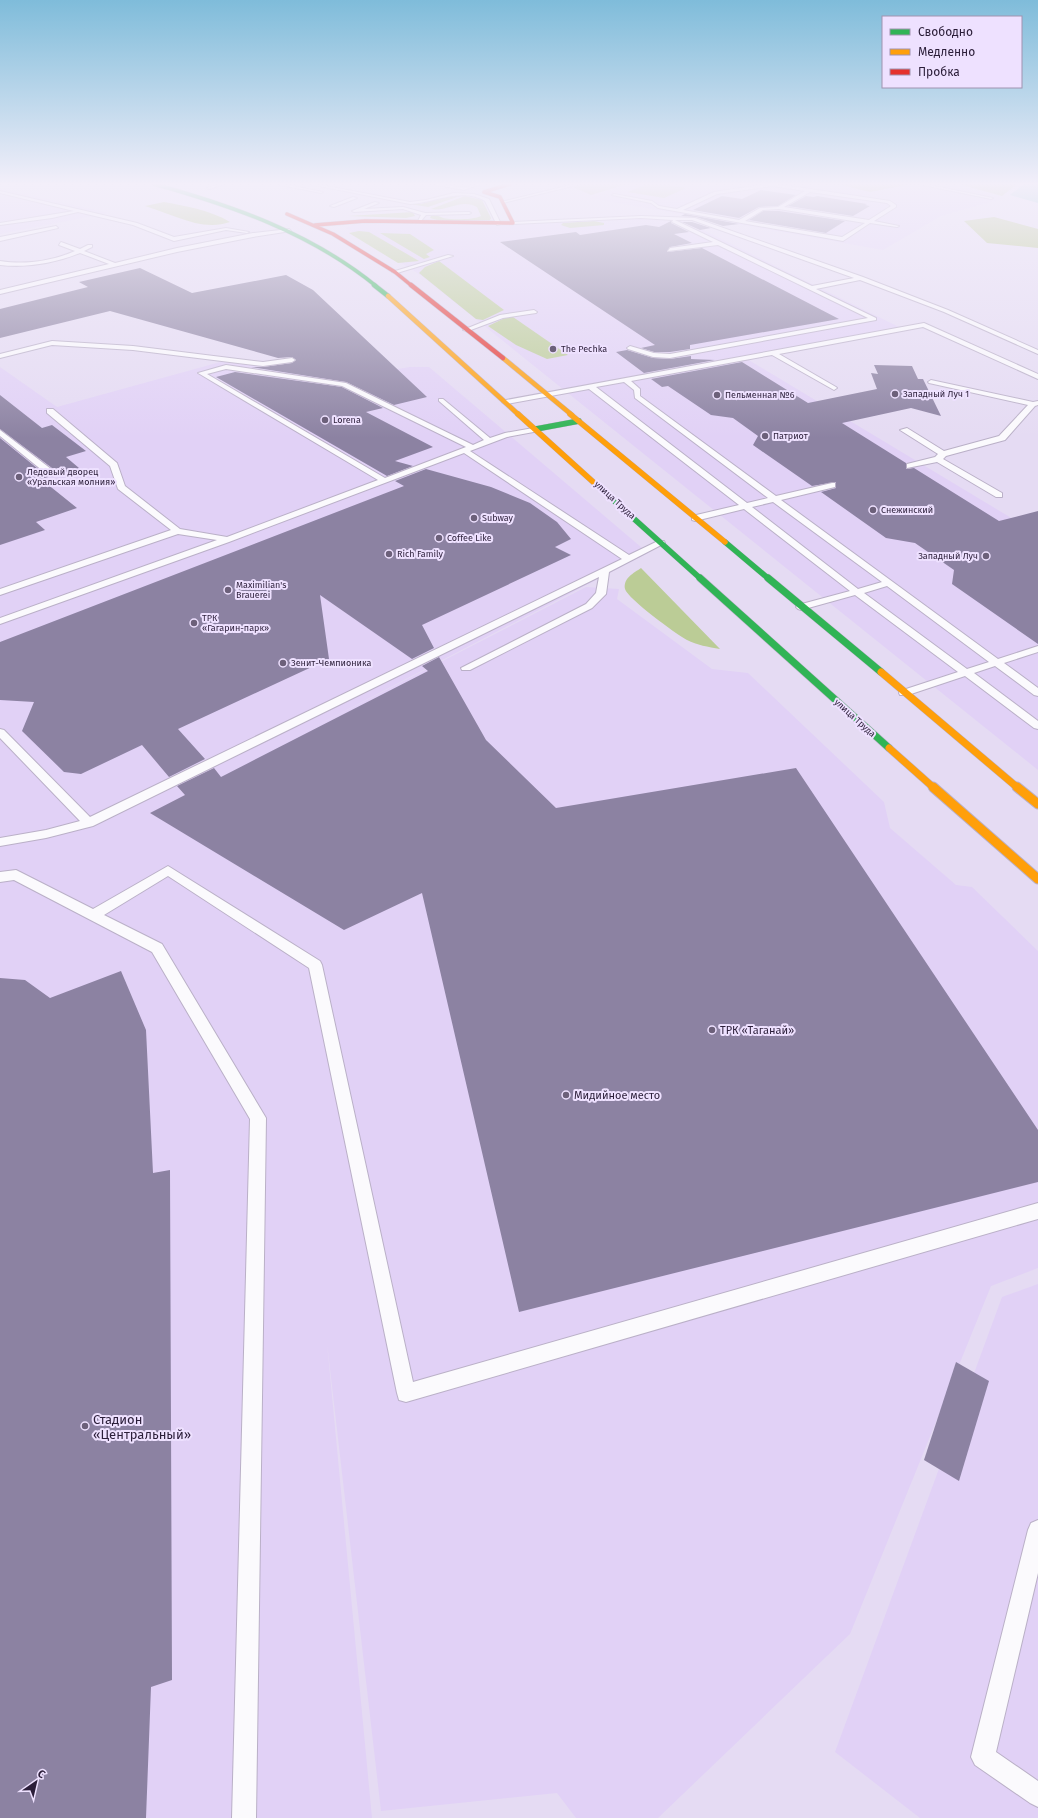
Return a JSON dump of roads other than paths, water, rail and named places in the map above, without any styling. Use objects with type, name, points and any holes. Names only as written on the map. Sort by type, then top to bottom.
[{"type":"main road","name":"улица Труда","points":[[354,269],[367,277],[803,672],[1038,880]]},
{"type":"main road","points":[[390,269],[548,394],[1038,804]]},
{"type":"main road","points":[[536,429],[579,420]]},
{"type":"lane","points":[[0,292],[93,269]]},
{"type":"lane","points":[[395,272],[406,269]]},
{"type":"lane","points":[[630,348],[653,355],[670,356],[874,319],[772,269]]},
{"type":"lane","points":[[835,269],[946,311],[1038,352]]},
{"type":"lane","points":[[811,288],[861,278]]},
{"type":"lane","points":[[466,330],[502,316],[534,312]]},
{"type":"lane","points":[[506,402],[924,325],[1038,377]]},
{"type":"lane","points":[[0,356],[52,343],[133,348],[263,364],[292,360]]},
{"type":"lane","points":[[771,352],[834,388]]},
{"type":"lane","points":[[385,481],[202,374],[226,367],[344,384],[470,449],[628,559]]},
{"type":"lane","points":[[625,380],[636,389],[637,397],[1038,693]]},
{"type":"lane","points":[[930,382],[1035,404]]},
{"type":"lane","points":[[590,386],[857,592],[1038,726]]},
{"type":"lane","points":[[441,400],[490,442]]},
{"type":"lane","points":[[910,466],[1002,438],[1035,404]]},
{"type":"lane","points":[[50,411],[114,465],[121,487],[177,531],[226,540]]},
{"type":"lane","points":[[0,621],[226,540],[490,442],[505,435],[536,429]]},
{"type":"lane","points":[[904,430],[999,495]]},
{"type":"lane","points":[[0,432],[52,474]]},
{"type":"lane","points":[[695,518],[832,485]]},
{"type":"lane","points":[[0,592],[177,531]]},
{"type":"lane","points":[[0,842],[46,834],[89,823],[661,543]]},
{"type":"lane","points":[[466,668],[589,606],[601,594],[605,570]]},
{"type":"lane","points":[[802,607],[888,583]]},
{"type":"lane","points":[[904,693],[1038,649]]},
{"type":"lane","points":[[0,732],[89,823]]},
{"type":"lane","points":[[93,915],[168,870],[315,965],[406,1393],[1038,1211]]},
{"type":"lane","points":[[0,877],[16,875],[157,948],[258,1118],[244,1818]]},
{"type":"lane","points":[[1038,1530],[983,1757],[1038,1794]]},
{"type":"place","name":"The Pechka","points":[[553,349]]},
{"type":"place","name":"Западный Луч 1","points":[[895,394]]},
{"type":"place","name":"Пельменная №6","points":[[717,395]]},
{"type":"place","name":"Lorena","points":[[325,420]]},
{"type":"place","name":"Патриот","points":[[765,436]]},
{"type":"place","name":"Ледовый дворец «Уральская молния»","points":[[19,477]]},
{"type":"place","name":"Снежинский","points":[[873,510]]},
{"type":"place","name":"Subway","points":[[474,518]]},
{"type":"place","name":"Coffee Like","points":[[439,538]]},
{"type":"place","name":"Rich Family","points":[[389,554]]},
{"type":"place","name":"Западный Луч","points":[[986,556]]},
{"type":"place","name":"Maximilian's Brauerei","points":[[228,590]]},
{"type":"place","name":"ТРК «Гагарин-парк»","points":[[194,623]]},
{"type":"place","name":"Зенит-Чемпионика","points":[[283,663]]},
{"type":"place","name":"ТРК «Таганай»","points":[[712,1030]]},
{"type":"place","name":"Мидийное место","points":[[566,1095]]},
{"type":"place","name":"Стадион «Центральный»","points":[[85,1426]]}]
